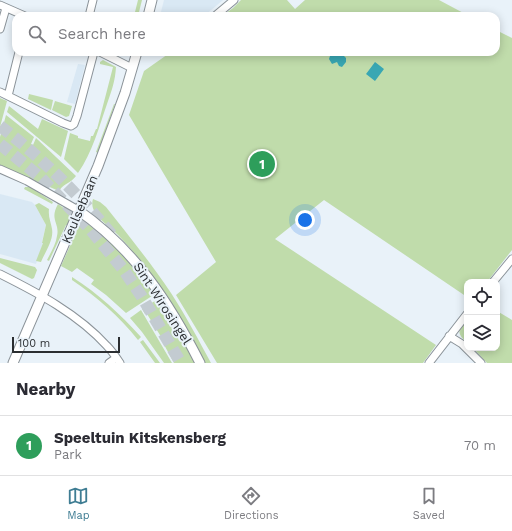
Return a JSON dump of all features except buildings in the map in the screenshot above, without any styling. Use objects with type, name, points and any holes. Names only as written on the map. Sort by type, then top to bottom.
[{"type":"street","points":[[90,12],[93,0]]},
{"type":"street","points":[[149,12],[152,0]]},
{"type":"street","points":[[220,12],[234,0]]},
{"type":"street","points":[[0,29],[3,6],[16,12]]},
{"type":"street","points":[[8,96],[18,56]]},
{"type":"street","points":[[0,92],[71,126],[74,124],[77,116],[93,56]]},
{"type":"street","points":[[108,56],[132,68]]},
{"type":"street","name":"Keulsebaan","points":[[13,363],[102,155],[125,94],[136,56]]},
{"type":"street","name":"Sint Wirosingel","points":[[0,170],[27,181],[78,210],[108,233],[135,260],[168,306],[200,363]]},
{"type":"street","points":[[495,279],[512,259]]},
{"type":"street","points":[[0,274],[42,296],[95,333],[109,347],[118,360],[109,363]]},
{"type":"street","points":[[429,363],[466,315]]},
{"type":"street","points":[[449,336],[462,344],[481,363]]},
{"type":"shaded area","points":[[164,0],[223,0],[209,12],[161,12]]},
{"type":"shaded area","points":[[78,64],[85,65],[75,104],[67,102]]},
{"type":"shaded area","points":[[0,194],[32,202],[46,225],[43,243],[36,264],[0,254]]},
{"type":"green space","points":[[138,0],[142,0],[139,12],[135,12]]},
{"type":"green space","points":[[241,0],[287,0],[295,9],[305,0],[439,0],[462,12],[228,12]]},
{"type":"green space","points":[[500,32],[512,38],[512,250],[489,279],[464,279],[464,295],[324,200],[275,239],[436,345],[423,363],[217,363],[176,295],[216,262],[129,115],[144,71],[165,56],[500,56]]},
{"type":"green space","points":[[103,60],[116,67],[114,81],[95,140],[78,173],[64,159],[70,133],[78,136],[78,138],[90,141],[91,136],[93,136],[97,129],[113,67],[100,64]]},
{"type":"green space","points":[[29,94],[53,100],[51,110],[28,99]]},
{"type":"green space","points":[[0,98],[7,101],[0,127]]},
{"type":"green space","points":[[55,101],[72,106],[69,116],[66,117],[52,110]]},
{"type":"green space","points":[[115,104],[98,153],[96,152]]},
{"type":"green space","points":[[9,106],[38,129],[42,119],[68,131],[61,157],[7,112]]},
{"type":"green space","points":[[6,115],[34,137],[31,144],[33,145],[36,138],[76,176],[74,179],[63,186],[59,191],[0,166],[0,137]]},
{"type":"green space","points":[[25,187],[30,187],[53,202],[52,204],[24,189]]},
{"type":"green space","points":[[93,199],[106,207],[156,271],[182,310],[211,363],[204,363],[169,303],[144,265],[119,236],[97,215],[92,205]]},
{"type":"green space","points":[[39,203],[49,209],[52,226],[52,237],[41,262],[36,261],[43,243],[46,225],[35,205]]},
{"type":"green space","points":[[58,204],[68,211],[71,217],[69,225],[66,225],[49,261],[47,260],[58,232],[54,214]]},
{"type":"green space","points":[[88,224],[122,252],[135,266],[155,294],[126,313],[91,284],[94,280],[77,268],[72,272],[61,266],[77,230],[74,229],[78,225]]},
{"type":"green space","points":[[0,258],[35,267],[37,270],[34,278],[32,279],[0,263]]},
{"type":"green space","points":[[72,277],[109,305],[141,337],[138,340],[115,315],[99,300],[72,280]]},
{"type":"green space","points":[[158,299],[180,333],[196,363],[174,363],[162,341],[163,340],[147,314],[145,314],[142,309]]},
{"type":"green space","points":[[141,310],[172,363],[164,363],[130,318]]},
{"type":"green space","points":[[500,313],[512,320],[512,363],[487,363],[476,351],[500,351]]},
{"type":"green space","points":[[464,324],[464,340],[460,334],[460,329]]},
{"type":"green space","points":[[143,340],[160,363],[155,363],[140,342]]},
{"type":"water","points":[[330,56],[344,56],[346,58],[346,62],[342,67],[339,66],[337,62],[332,64],[329,59]]},
{"type":"water","points":[[375,62],[384,69],[375,81],[366,74]]},
{"type":"tunnel","points":[[0,126],[31,151],[59,178],[112,235]]},
{"type":"tunnel","points":[[0,144],[41,178],[90,229],[123,269],[142,297],[181,363]]},
{"type":"place","name":"Speeltuin Kitskensberg","points":[[262,164]]}]
